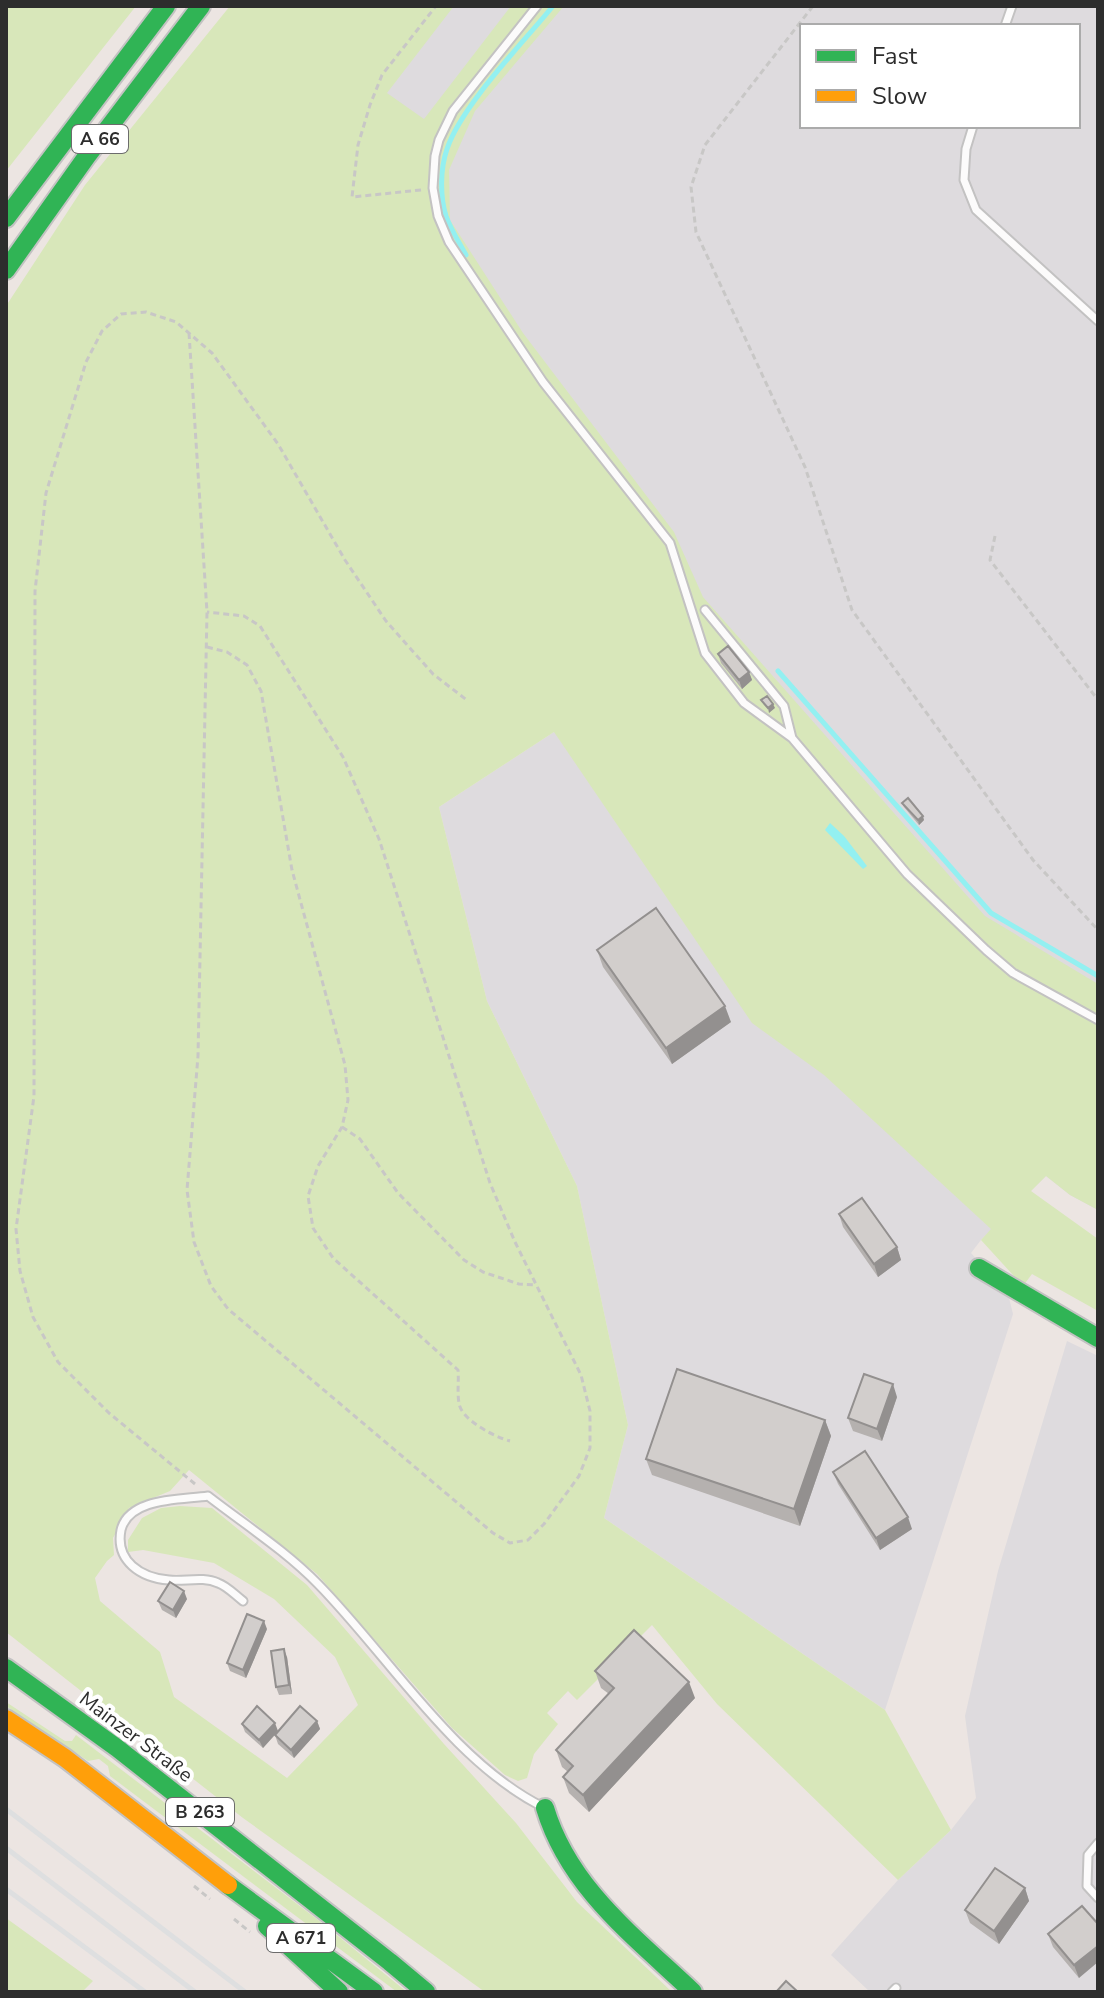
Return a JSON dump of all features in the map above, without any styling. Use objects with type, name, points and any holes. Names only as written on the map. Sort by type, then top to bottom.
[{"type":"main road","name":"A 66","points":[[6,218],[166,6]]},
{"type":"main road","name":"A 66","points":[[6,270],[87,156],[201,6]]},
{"type":"main road","points":[[6,191],[51,145],[63,139]]},
{"type":"main road","points":[[979,1268],[1098,1338]]},
{"type":"main road","name":"Mainzer Straße","points":[[6,1668],[117,1748],[390,1962]]},
{"type":"main road","name":"B 263","points":[[6,1719],[65,1758],[228,1885],[339,1992]]},
{"type":"main road","points":[[545,1808],[551,1835],[563,1858],[598,1900],[693,1992]]},
{"type":"main road","name":"A 671","points":[[228,1885],[374,1992]]},
{"type":"main road","name":"B 263","points":[[390,1962],[426,1992]]},
{"type":"main road","name":"B 263","points":[[390,1962],[444,1992]]},
{"type":"lane","points":[[537,6],[449,118],[435,156],[433,188],[438,216],[449,242],[543,382],[670,543],[705,653],[744,703],[792,738],[907,874],[959,927],[1013,973],[1098,1020]]},
{"type":"lane","points":[[972,128],[966,149],[964,180],[976,210],[1098,321]]},
{"type":"lane","points":[[705,610],[784,706],[792,738]]},
{"type":"lane","points":[[243,1601],[218,1582],[167,1580],[135,1570],[125,1561],[121,1550],[123,1523],[133,1512],[168,1499],[208,1496],[317,1583],[401,1680],[479,1763],[516,1794],[545,1808]]},
{"type":"lane","points":[[1098,1843],[1088,1855],[1087,1886],[1098,1898]]},
{"type":"path","points":[[433,188],[352,197],[358,145],[382,75],[436,6]]},
{"type":"path","points":[[813,6],[705,145],[691,187],[696,232],[805,467],[852,610],[1033,860],[1098,930]]},
{"type":"path","points":[[208,1496],[109,1413],[58,1362],[33,1317],[20,1271],[16,1229],[34,1096],[35,591],[46,493],[86,362],[102,331],[121,314],[146,312],[176,322],[212,353],[278,444],[345,560],[386,621],[433,674],[468,701]]},
{"type":"path","points":[[189,333],[207,612],[198,1056],[187,1190],[194,1242],[211,1286],[228,1309],[493,1533],[510,1543],[528,1540],[544,1524],[579,1476],[590,1448],[590,1411],[581,1375],[490,1183],[379,839],[343,757],[260,626],[244,616],[207,612]]},
{"type":"path","points":[[995,536],[990,560],[1098,700]]},
{"type":"path","points":[[207,647],[227,652],[247,665],[261,691],[292,870],[345,1065],[348,1100],[342,1127],[318,1166],[308,1196],[313,1228],[333,1258],[458,1370],[459,1405],[463,1414],[494,1437],[510,1441]]},
{"type":"path","points":[[342,1127],[360,1139],[398,1193],[464,1260],[483,1272],[519,1284],[536,1285]]},
{"type":"shaded area","points":[[354,6],[1098,6],[1098,1210],[1070,1195],[1046,1176],[971,1253],[1008,1294],[1013,1314],[885,1710],[604,1518],[628,1425],[577,1186],[487,1001],[439,807],[554,732]]},
{"type":"shaded area","points":[[1067,1341],[1098,1356],[1098,1992],[870,1992],[831,1955],[898,1880],[951,1830],[976,1798],[965,1716],[998,1571]]},
{"type":"green space","points":[[6,6],[136,6],[6,171]]},
{"type":"green space","points":[[230,6],[454,6],[387,93],[424,119],[511,6],[564,6],[475,111],[449,170],[450,220],[523,333],[674,532],[703,597],[985,916],[1098,984],[1098,1210],[1070,1195],[1046,1176],[1031,1191],[1098,1239],[1098,1311],[1032,1274],[1023,1286],[981,1240],[991,1229],[824,1075],[752,1023],[554,732],[439,807],[487,1001],[577,1186],[628,1425],[604,1518],[885,1710],[951,1830],[898,1880],[717,1704],[652,1625],[577,1700],[568,1691],[547,1713],[558,1724],[534,1754],[527,1778],[518,1781],[505,1775],[452,1728],[317,1574],[189,1470],[170,1491],[129,1508],[113,1538],[114,1555],[95,1578],[100,1601],[160,1652],[174,1697],[287,1778],[358,1705],[335,1657],[274,1599],[214,1563],[143,1550],[128,1552],[128,1540],[142,1518],[161,1508],[212,1508],[307,1585],[516,1823],[577,1902],[672,1992],[485,1992],[243,1818],[6,1632],[6,306],[85,185]]},
{"type":"green space","points":[[6,1702],[65,1741],[72,1741],[76,1735],[407,1992],[397,1992],[110,1776],[108,1766],[99,1759],[88,1761],[6,1706]]},
{"type":"green space","points":[[6,1918],[93,1981],[82,1992],[6,1992]]},
{"type":"water","points":[[830,823],[867,866],[863,869],[825,830]]},
{"type":"building","points":[[728,646],[749,672],[739,680],[718,654]]},
{"type":"building","points":[[767,696],[773,704],[768,708],[761,700]]},
{"type":"building","points":[[908,798],[923,816],[918,820],[902,803]]},
{"type":"building","points":[[656,908],[725,1006],[666,1048],[597,950]]},
{"type":"building","points":[[862,1198],[897,1247],[874,1264],[839,1214]]},
{"type":"building","points":[[677,1369],[825,1420],[794,1509],[646,1459]]},
{"type":"building","points":[[864,1374],[893,1384],[877,1429],[848,1418]]},
{"type":"building","points":[[865,1451],[908,1517],[876,1538],[833,1472]]},
{"type":"building","points":[[170,1582],[184,1591],[173,1610],[158,1601]]},
{"type":"building","points":[[247,1614],[264,1621],[243,1670],[227,1663]]},
{"type":"building","points":[[634,1630],[689,1682],[583,1795],[563,1777],[573,1766],[556,1750],[614,1688],[595,1671]]},
{"type":"building","points":[[284,1649],[289,1685],[276,1687],[271,1651]]},
{"type":"building","points":[[257,1706],[275,1723],[259,1740],[242,1724]]},
{"type":"building","points":[[300,1706],[317,1721],[291,1750],[275,1735]]},
{"type":"building","points":[[995,1868],[1025,1888],[994,1931],[965,1910]]},
{"type":"building","points":[[1082,1906],[1098,1924],[1098,1946],[1074,1965],[1048,1934]]},
{"type":"building","points":[[786,1981],[798,1992],[776,1992]]},
{"type":"waterway","points":[[466,255],[444,208],[442,174],[447,149],[454,132],[479,95],[553,6]]},
{"type":"waterway","points":[[778,671],[991,913],[1098,976]]},
{"type":"railway","points":[[6,1809],[245,1992]]},
{"type":"railway","points":[[6,1848],[195,1992]]},
{"type":"railway","points":[[6,1889],[145,1992]]},
{"type":"traffic: fast","points":[[6,218],[166,6]]},
{"type":"traffic: fast","points":[[6,270],[87,156],[201,6]]},
{"type":"traffic: fast","points":[[979,1268],[1098,1338]]},
{"type":"traffic: fast","points":[[6,1668],[117,1748],[390,1962]]},
{"type":"traffic: fast","points":[[545,1808],[556,1837],[587,1887],[627,1931],[693,1992]]},
{"type":"traffic: fast","points":[[228,1885],[374,1992]]},
{"type":"traffic: fast","points":[[267,1926],[339,1992]]},
{"type":"traffic: fast","points":[[390,1962],[426,1992]]},
{"type":"traffic: slow","points":[[6,1719],[65,1758],[228,1885]]}]
